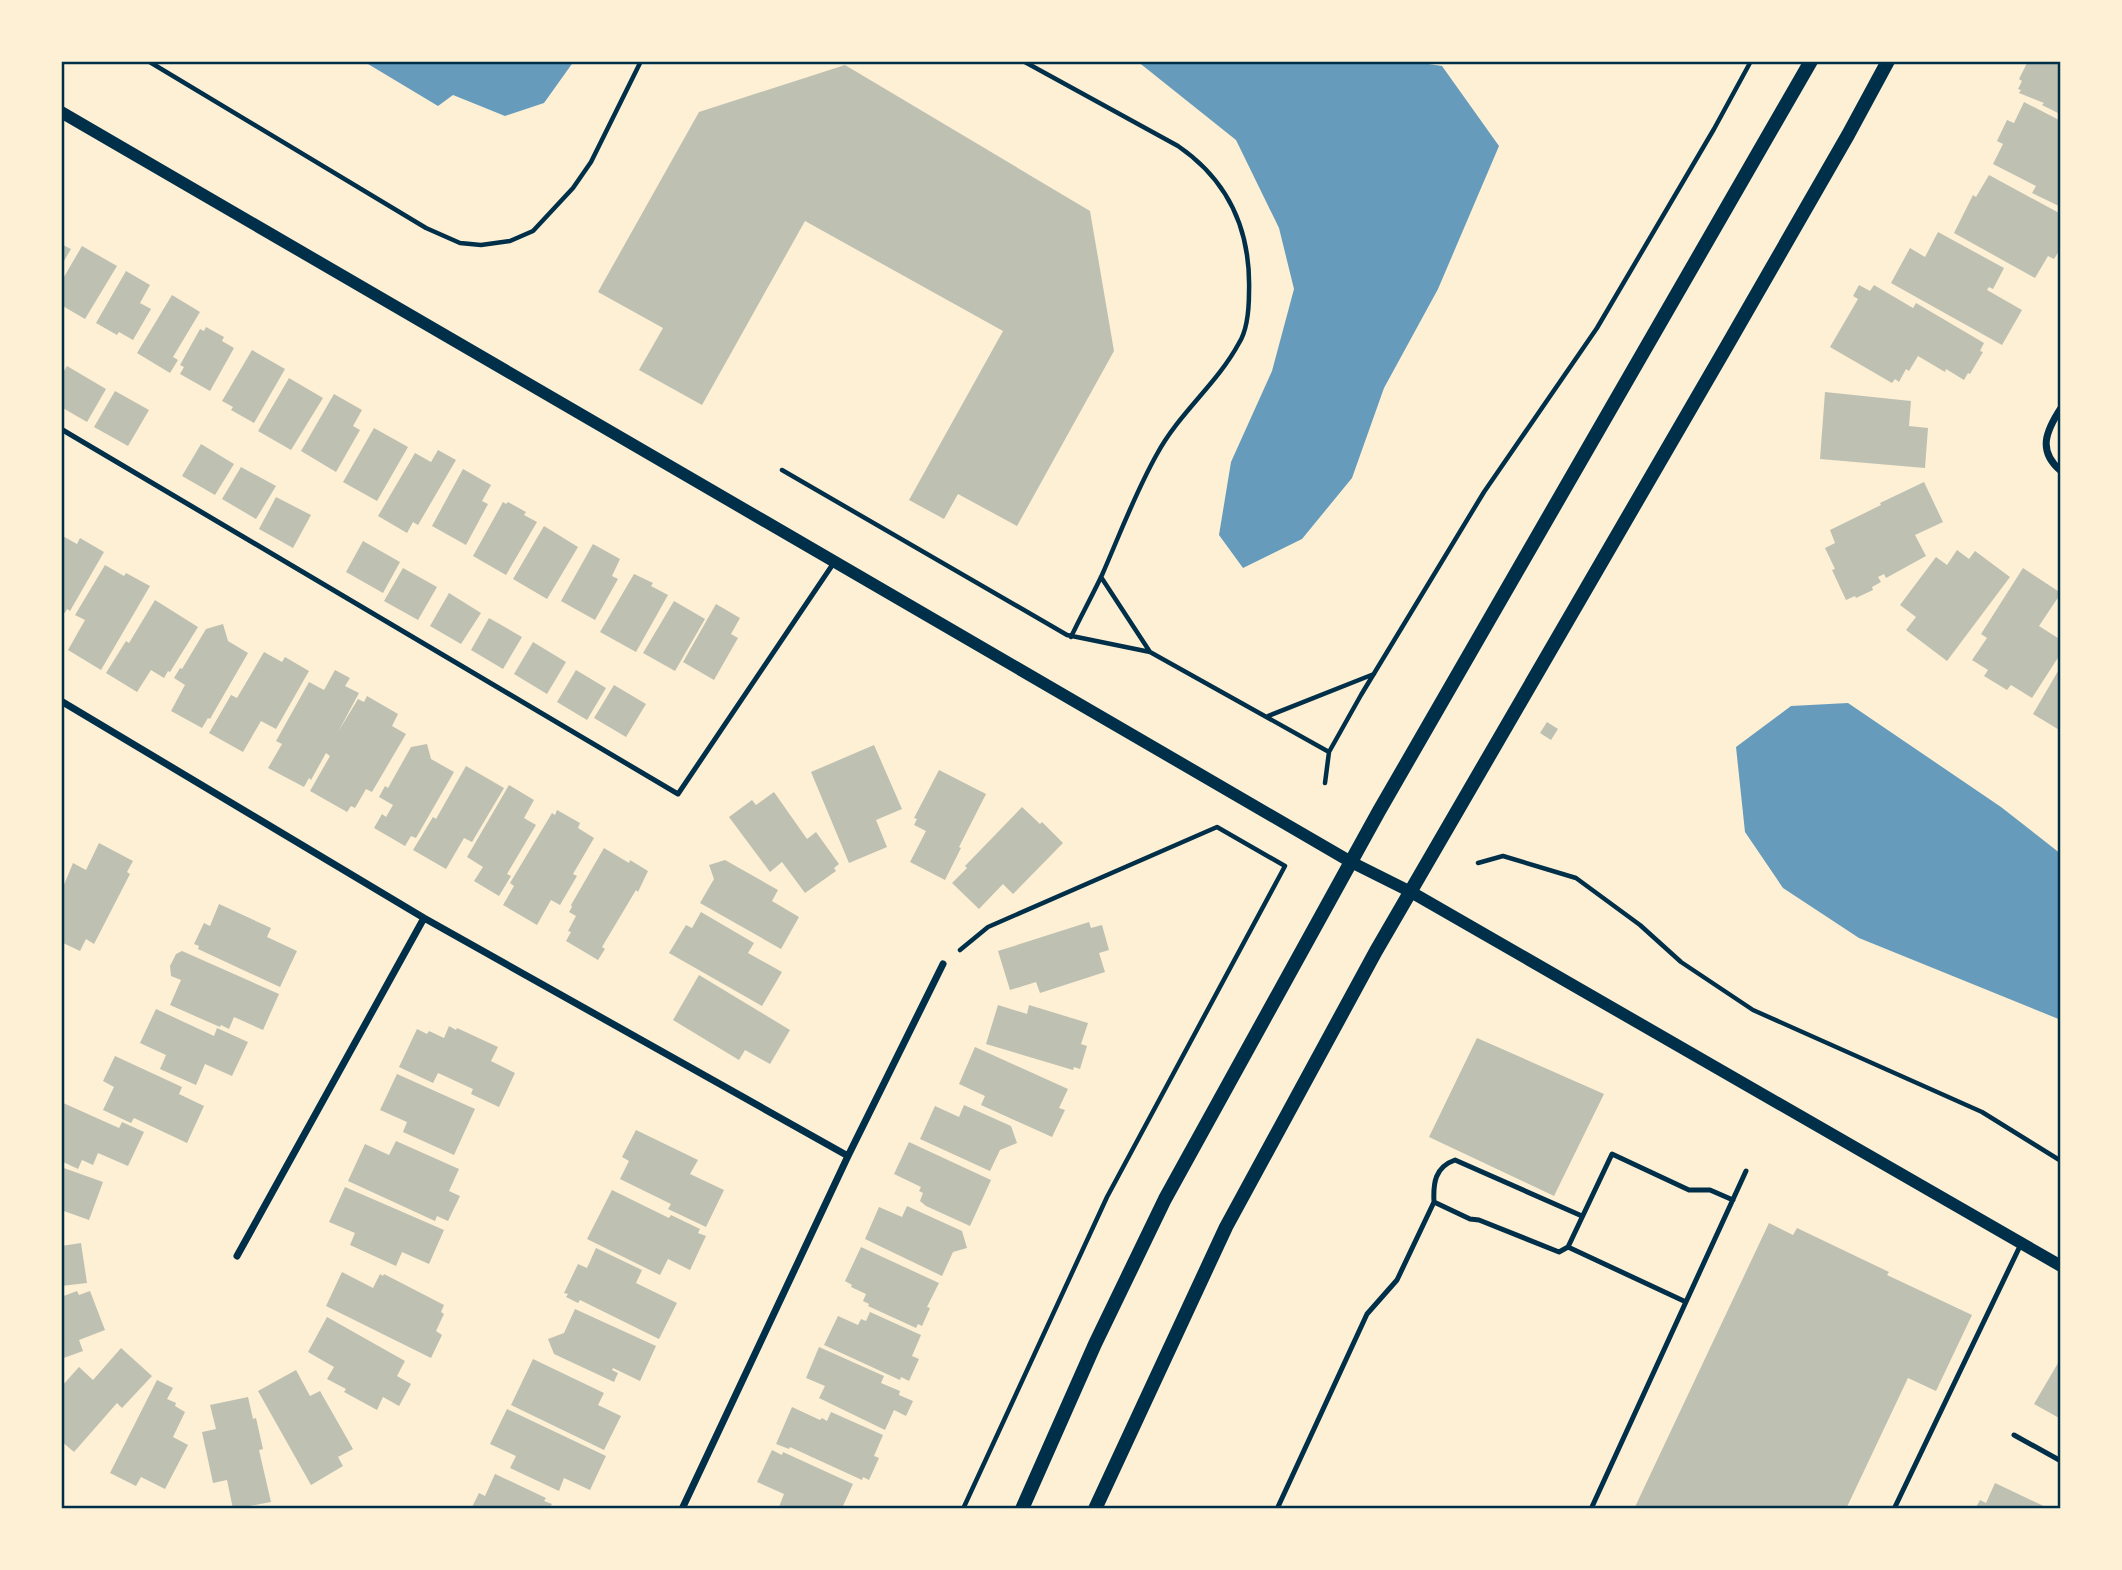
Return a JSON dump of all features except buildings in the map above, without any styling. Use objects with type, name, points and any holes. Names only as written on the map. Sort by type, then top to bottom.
[{"type":"main road","points":[[1022,1509],[1095,1344],[1165,1199],[1350,862],[1811,61]]},
{"type":"main road","points":[[1095,1509],[1226,1227],[1376,951],[1721,356],[1888,61]]},
{"type":"street","points":[[61,112],[1350,862],[1411,892],[2061,1266]]},
{"type":"street","points":[[2061,408],[2045,441],[2050,463],[2061,471]]},
{"type":"street","points":[[61,701],[424,919],[848,1156]]},
{"type":"street","points":[[237,1256],[424,919]]},
{"type":"street","points":[[682,1509],[848,1156],[943,964]]},
{"type":"lane","points":[[61,429],[678,794],[835,561]]},
{"type":"lane","points":[[1434,1202],[1470,1219],[1479,1220],[1559,1252],[1568,1247],[1612,1154],[1689,1190],[1710,1190],[1733,1200]]},
{"type":"lane","points":[[1277,1509],[1367,1314],[1396,1280],[1434,1202],[1436,1174],[1446,1164],[1455,1160],[1582,1216]]},
{"type":"lane","points":[[1591,1509],[1746,1171]]},
{"type":"lane","points":[[1894,1509],[2021,1244]]},
{"type":"lane","points":[[1568,1247],[1686,1302]]},
{"type":"lane","points":[[2014,1435],[2061,1461]]},
{"type":"path","points":[[148,61],[426,228],[460,243],[481,245],[510,241],[533,230],[566,197],[591,162],[641,61]]},
{"type":"path","points":[[1023,61],[1178,146],[1195,158],[1226,193],[1236,210],[1248,253],[1250,276],[1249,309],[1241,341],[1224,366],[1168,433],[1138,487],[1101,577],[1071,637]]},
{"type":"path","points":[[1325,783],[1329,752],[1361,695],[1484,492],[1597,328],[1751,61]]},
{"type":"path","points":[[782,470],[1071,637],[1150,652],[1329,752]]},
{"type":"path","points":[[1101,577],[1150,652]]},
{"type":"path","points":[[1267,716],[1375,674]]},
{"type":"path","points":[[943,964],[988,927],[1217,827],[1285,866],[1107,1197],[963,1509]]},
{"type":"path","points":[[1478,863],[1503,856],[1576,878],[1640,925],[1681,962],[1753,1010],[1982,1112],[2061,1161]]},
{"type":"water","points":[[363,61],[574,61],[544,103],[505,116],[453,95],[438,106]]},
{"type":"water","points":[[1137,61],[1408,61],[1442,66],[1499,146],[1438,289],[1384,388],[1352,478],[1302,539],[1243,568],[1219,535],[1231,462],[1272,371],[1294,289],[1279,228],[1236,140]]},
{"type":"water","points":[[1848,703],[2001,807],[2061,854],[2061,1020],[1859,938],[1783,888],[1745,832],[1736,747],[1791,706]]}]
